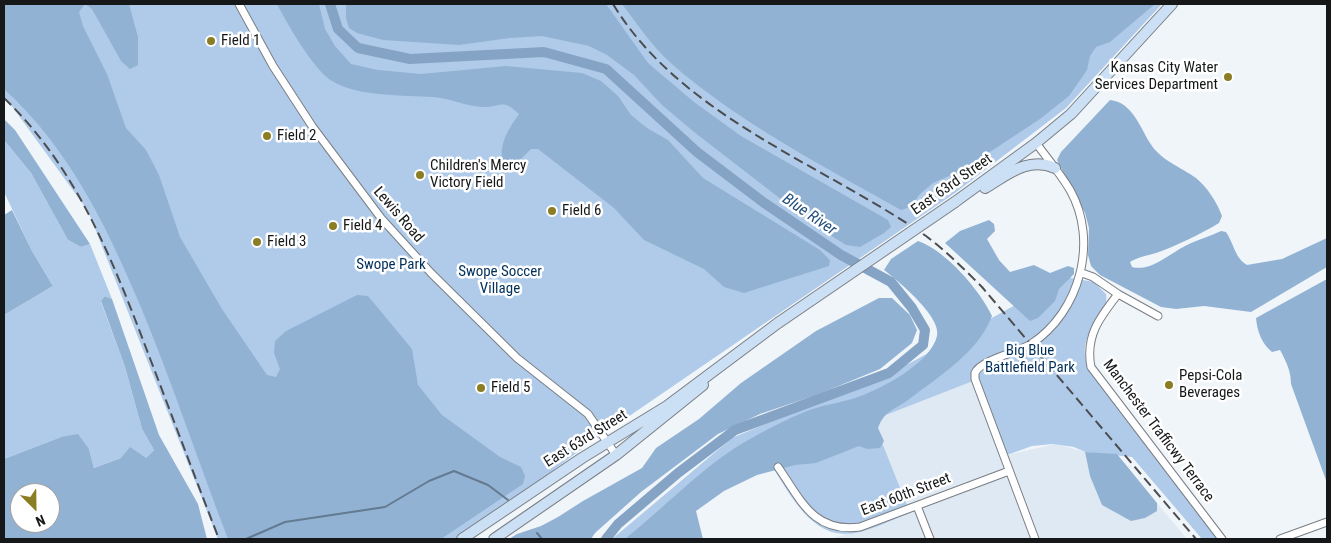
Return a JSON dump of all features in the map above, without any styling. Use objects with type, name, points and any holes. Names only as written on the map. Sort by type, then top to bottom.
[{"type":"main road","name":"East 63rd Street","points":[[462,539],[608,442],[667,406],[778,323],[955,202],[1036,143],[1072,114],[1172,4]]},
{"type":"main road","points":[[955,202],[1031,163],[1044,164],[1054,168]]},
{"type":"main road","name":"East 63rd Street","points":[[494,539],[616,455],[698,391],[724,362]]},
{"type":"street","name":"Lewis Road","points":[[239,4],[273,66],[312,126],[381,218],[431,274],[511,352],[588,414],[616,455]]},
{"type":"street","points":[[1035,539],[974,373],[981,365],[1015,353],[1044,334],[1064,310],[1082,273],[1082,234],[1079,213],[1070,190],[1036,143]]},
{"type":"street","points":[[1082,273],[1093,277],[1118,294],[1158,316]]},
{"type":"street","name":"Manchester Trafficwy Terrace","points":[[1118,294],[1093,333],[1088,351],[1091,367],[1222,539]]},
{"type":"street","name":"East 60th Street","points":[[778,467],[810,513],[823,523],[846,529],[860,527],[1009,471]]},
{"type":"street","points":[[917,506],[930,539]]},
{"type":"street","points":[[1280,539],[1327,522]]},
{"type":"shaded area","points":[[4,4],[85,4],[79,12],[83,26],[107,74],[126,128],[146,150],[159,175],[180,237],[222,309],[267,375],[276,377],[280,369],[274,353],[275,341],[286,331],[357,295],[368,296],[412,349],[418,385],[442,415],[500,457],[521,467],[525,476],[523,484],[441,539],[228,539],[152,334],[114,246],[84,189],[67,162],[48,136],[4,89]]},
{"type":"shaded area","points":[[85,4],[129,4],[138,37],[138,65],[130,69],[121,61],[92,9]]},
{"type":"shaded area","points":[[277,4],[319,4],[325,29],[335,46],[351,64],[378,70],[421,74],[506,66],[582,73],[601,81],[618,96],[631,115],[647,128],[668,140],[703,178],[820,250],[830,260],[829,266],[744,293],[724,287],[704,269],[644,240],[614,208],[538,149],[531,149],[514,166],[504,166],[502,152],[505,138],[519,114],[509,106],[482,107],[439,98],[368,93],[343,86],[325,76],[318,68],[294,34]]},
{"type":"shaded area","points":[[346,4],[606,4],[648,63],[694,102],[741,136],[888,220],[891,227],[860,247],[846,245],[817,227],[694,132],[662,105],[634,75],[607,55],[589,46],[542,36],[459,45],[383,40],[357,33],[349,28],[346,18]]},
{"type":"shaded area","points":[[622,4],[1155,4],[1110,42],[1096,47],[1090,56],[1087,70],[1069,96],[1040,119],[993,150],[956,173],[933,183],[920,194],[910,207],[901,210],[783,143],[698,86],[659,51]]},
{"type":"shaded area","points":[[1110,100],[1124,105],[1130,110],[1159,154],[1196,178],[1204,186],[1222,216],[1219,223],[1180,243],[1130,262],[1132,267],[1139,268],[1153,265],[1189,244],[1221,231],[1226,232],[1237,255],[1247,265],[1282,259],[1327,238],[1327,267],[1251,312],[1204,306],[1176,309],[1161,307],[1100,275],[1091,266],[1088,255],[1089,228],[1085,213],[1057,160],[1061,152]]},
{"type":"shaded area","points":[[4,119],[15,130],[90,244],[81,247],[68,240],[31,173],[4,140]]},
{"type":"shaded area","points":[[12,210],[32,251],[53,286],[4,315],[4,215]]},
{"type":"shaded area","points":[[989,220],[994,224],[995,231],[987,239],[999,260],[1010,272],[1034,265],[1050,273],[1068,266],[1074,268],[1074,274],[1059,289],[1055,301],[1038,318],[1030,321],[945,243],[960,231]]},
{"type":"shaded area","points":[[918,241],[939,253],[961,272],[992,316],[986,329],[967,353],[944,373],[883,418],[878,428],[884,441],[880,448],[867,449],[859,446],[816,463],[795,465],[757,475],[724,491],[696,511],[703,539],[625,539],[697,477],[743,443],[807,411],[855,398],[878,389],[903,374],[925,356],[933,346],[937,336],[937,328],[933,319],[918,300],[884,270],[891,259]]},
{"type":"shaded area","points":[[1327,279],[1327,483],[1291,384],[1286,362],[1280,350],[1272,352],[1265,345],[1259,332],[1256,318]]},
{"type":"shaded area","points":[[105,296],[112,299],[159,435],[198,504],[207,539],[4,539],[4,459],[61,437],[78,434],[89,449],[94,468],[121,458],[130,447],[146,458],[154,450],[142,429],[125,367],[101,301]]},
{"type":"shaded area","points":[[879,298],[892,298],[910,315],[917,330],[912,343],[880,369],[819,394],[760,414],[718,434],[641,492],[595,533],[591,539],[509,539],[558,517],[642,468],[656,448],[699,419],[741,383],[816,331]]},
{"type":"shaded area","points":[[975,379],[1007,455],[1056,444],[1085,452],[1090,476],[1156,511],[1157,503],[1187,539],[830,539],[854,532],[873,420]]},
{"type":"shaded area","points":[[1085,452],[1117,454],[1157,503],[1157,511],[1145,518],[1131,521],[1102,505],[1090,476]]},
{"type":"green space","name":"Swope Park","points":[[4,4],[1162,4],[1066,108],[955,193],[587,445],[461,539],[218,539],[88,211],[11,105],[4,99]]},
{"type":"green space","points":[[4,140],[31,173],[68,240],[81,247],[90,244],[112,299],[105,296],[101,302],[125,367],[142,429],[154,450],[146,458],[121,458],[94,468],[89,449],[61,437],[4,459],[4,315],[53,286],[32,251],[4,192]]},
{"type":"green space","name":"Big Blue Battlefield Park","points":[[1066,277],[1094,282],[1106,294],[1106,303],[1103,311],[1092,327],[1085,347],[1086,359],[1091,374],[1217,539],[1202,539],[1132,457],[1085,452],[1074,447],[1053,444],[1032,446],[1007,455],[978,379],[873,420],[910,513],[861,532],[844,534],[831,532],[819,526],[799,507],[769,462],[677,502],[684,539],[612,539],[732,438],[910,363]]},
{"type":"waterway","name":"Blue River","points":[[330,4],[338,29],[358,48],[410,59],[544,52],[606,69],[697,152],[763,202],[841,255],[891,282],[912,308],[925,330],[923,345],[889,373],[735,430],[678,473],[618,524],[606,539]]},
{"type":"waterway","points":[[246,539],[285,522],[385,507],[429,481],[454,471],[488,485],[508,500]]},
{"type":"waterway","points":[[537,533],[542,539]]},
{"type":"railway","points":[[613,4],[642,43],[676,77],[714,108],[756,135],[885,210],[926,236],[955,260],[982,287],[1196,539]]},
{"type":"railway","points":[[4,98],[54,156],[92,221],[137,325],[219,539]]},
{"type":"place","name":"Field 1","points":[[211,41]]},
{"type":"place","name":"Kansas City Water Services Department","points":[[1228,77]]},
{"type":"place","name":"Field 2","points":[[267,136]]},
{"type":"place","name":"Children's Mercy Victory Field","points":[[420,175]]},
{"type":"place","name":"Field 6","points":[[552,211]]},
{"type":"place","name":"Field 4","points":[[333,226]]},
{"type":"place","name":"Field 3","points":[[257,242]]},
{"type":"place","name":"Pepsi-Cola Beverages","points":[[1169,385]]},
{"type":"place","name":"Field 5","points":[[481,388]]},
{"type":"park label","name":"Swope Soccer Village","points":[[500,280]]}]
